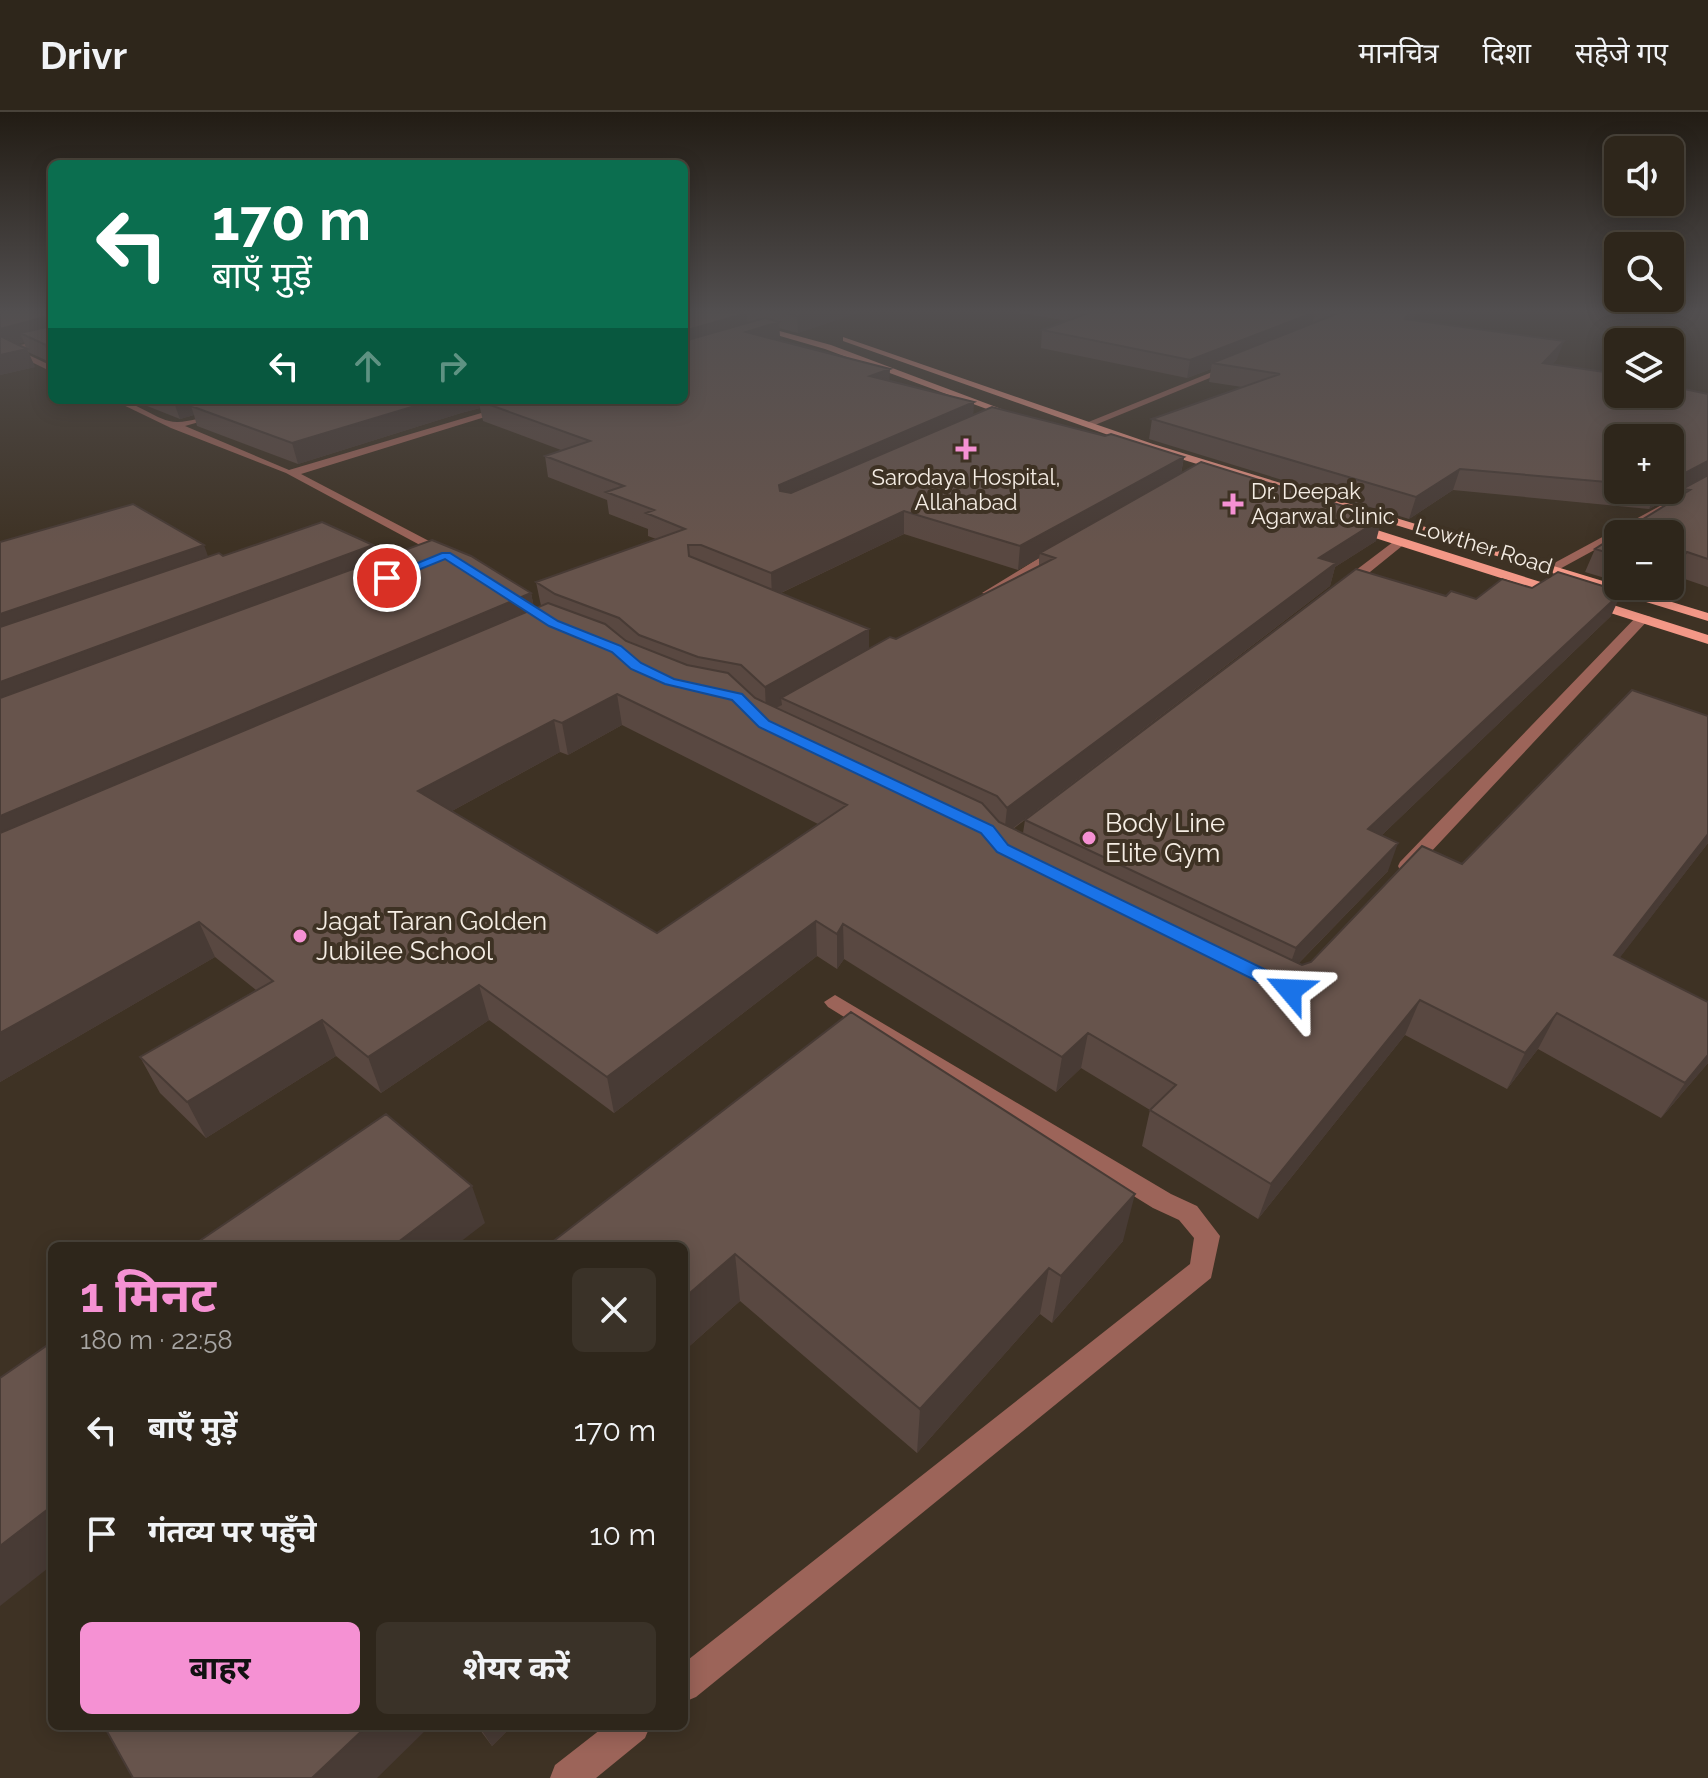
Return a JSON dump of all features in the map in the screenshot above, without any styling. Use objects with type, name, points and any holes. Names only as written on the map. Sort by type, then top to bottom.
[{"type":"main road","points":[[946,390],[1034,423]]},
{"type":"main road","name":"Lowther Road","points":[[989,390],[1086,425],[1708,617]]},
{"type":"main road","name":"Lowther Road","points":[[1342,523],[1644,617],[1708,640]]},
{"type":"street","points":[[1086,425],[1174,390]]},
{"type":"street","points":[[127,404],[284,470]]},
{"type":"street","points":[[175,426],[256,404]]},
{"type":"street","points":[[446,560],[291,473],[522,404]]},
{"type":"street","points":[[993,419],[1007,413]]},
{"type":"street","points":[[1551,568],[1708,483]]},
{"type":"street","points":[[1326,599],[1401,542]]},
{"type":"street","points":[[979,600],[1069,545]]},
{"type":"street","points":[[1397,877],[1644,617]]},
{"type":"street","points":[[688,1682],[1202,1270],[1207,1236],[1188,1213],[1162,1201],[835,1002]]},
{"type":"street","points":[[568,1778],[628,1730]]},
{"type":"building","points":[[688,390],[925,390],[974,402],[779,485],[780,491],[791,493],[992,407],[1105,436],[1111,434],[1184,457],[1020,546],[904,511],[771,573],[701,545],[688,545],[689,556],[869,629],[765,687],[741,665],[698,657],[639,635],[619,618],[555,594],[536,582],[685,529],[646,513],[654,510],[606,492],[624,486],[545,456],[590,441],[487,404],[688,404]]},
{"type":"building","points":[[1235,390],[1604,390],[1604,408],[1684,408],[1684,390],[1708,394],[1708,461],[1684,474],[1684,424],[1604,424],[1604,482],[1460,469],[1416,497],[1152,419]]},
{"type":"building","points":[[198,404],[422,404],[292,443],[191,406]]},
{"type":"building","points":[[1201,462],[1382,518],[1319,558],[1336,563],[1007,808],[997,796],[781,698],[890,637],[896,639],[1055,558],[1040,553]]},
{"type":"building","points":[[1708,475],[1708,559],[1687,552],[1684,555],[1684,520],[1642,520],[1667,504],[1684,504],[1684,494],[1690,490],[1684,488]]},
{"type":"building","points":[[133,504],[204,545],[0,614],[0,542]]},
{"type":"building","points":[[322,522],[373,545],[0,682],[0,627],[219,553],[223,556]]},
{"type":"building","points":[[432,540],[471,556],[531,593],[0,816],[0,698]]},
{"type":"building","points":[[1356,569],[1446,596],[1451,591],[1476,599],[1502,579],[1532,588],[1558,572],[1604,586],[1604,600],[1613,600],[1368,829],[1398,843],[1296,948],[1025,820]]},
{"type":"building","points":[[548,603],[605,624],[626,641],[687,665],[728,673],[755,698],[982,803],[999,822],[1302,965],[1311,962],[1422,846],[1462,864],[1632,690],[1708,716],[1708,834],[1614,955],[1708,1002],[1708,1055],[1685,1083],[1557,1013],[1525,1053],[1420,1000],[1271,1184],[1150,1110],[1176,1085],[1088,1033],[1062,1057],[843,924],[837,934],[816,921],[607,1077],[479,985],[368,1057],[322,1020],[187,1102],[140,1057],[273,981],[199,922],[0,1033],[0,833]],"holes":[[[617,694],[847,805],[657,933],[418,791],[554,720],[562,723]]]},
{"type":"building","points":[[851,1012],[1135,1194],[1061,1276],[1049,1268],[920,1409],[735,1254],[688,1295],[688,1242],[552,1242]]},
{"type":"building","points":[[386,1114],[472,1186],[398,1242],[198,1242]]},
{"type":"building","points":[[48,1345],[48,1509],[0,1546],[0,1378]]},
{"type":"building","points":[[106,1730],[363,1730],[312,1778],[133,1778]]},
{"type":"place","name":"Sarodaya Hospital, Allahabad","points":[[966,449]]},
{"type":"place","name":"Dr. Deepak Agarwal Clinic","points":[[1233,504]]},
{"type":"place","name":"Body Line Elite Gym","points":[[1089,838]]},
{"type":"place","name":"Jagat Taran Golden Jubilee School","points":[[300,936]]},
{"type":"route","points":[[387,578],[446,555],[553,624],[616,649],[636,666],[670,682],[737,697],[764,724],[987,830],[1003,849],[1290,990]]}]
